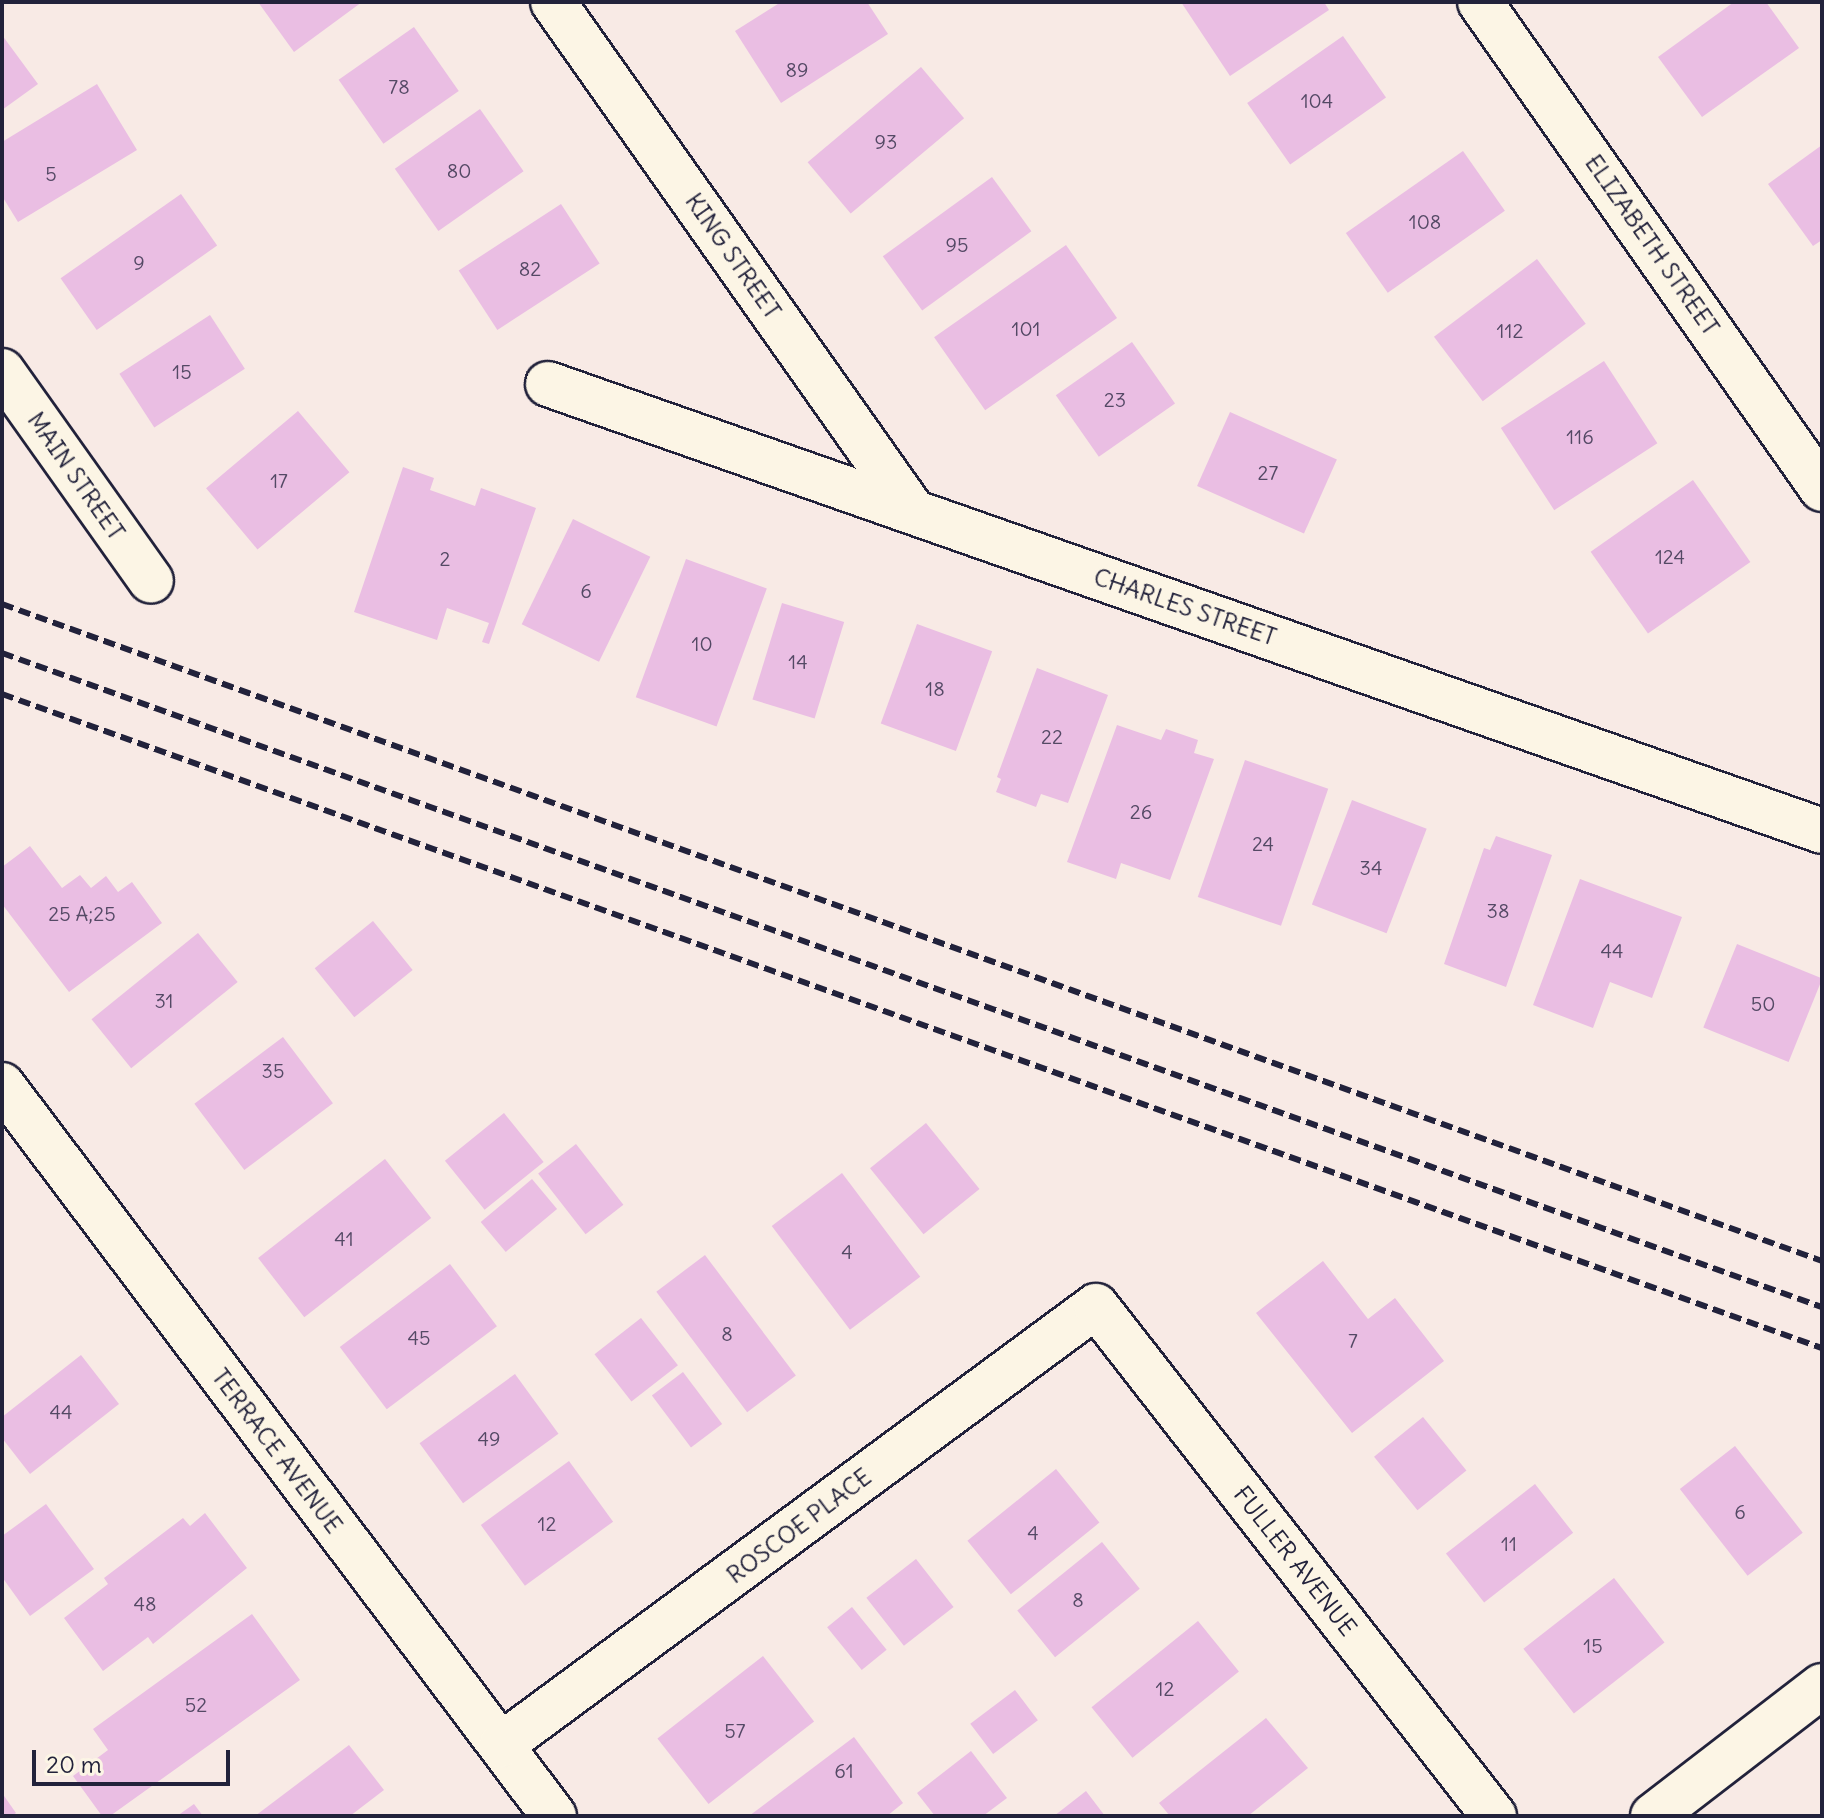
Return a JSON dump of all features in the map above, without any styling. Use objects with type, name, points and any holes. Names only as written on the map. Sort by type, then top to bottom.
[{"type":"street","name":"KING STREET","points":[[553,2],[912,510]]},
{"type":"street","name":"ELIZABETH STREET","points":[[1480,2],[1822,489]]},
{"type":"street","name":"MAIN STREET","points":[[2,371],[151,581]]},
{"type":"street","name":"CHARLES STREET","points":[[548,384],[1822,831]]},
{"type":"street","name":"TERRACE AVENUE","points":[[2,1085],[554,1816]]},
{"type":"street","name":"ROSCOE PLACE","points":[[501,1745],[1096,1306]]},
{"type":"street","name":"FULLER AVENUE","points":[[1096,1306],[1494,1816]]},
{"type":"street","points":[[1653,1816],[1822,1686]]},
{"type":"building","points":[[258,2],[362,2],[294,52]]},
{"type":"building","points":[[781,2],[867,2],[888,34],[781,103],[735,31]]},
{"type":"building","points":[[1181,2],[1324,2],[1329,10],[1230,76]]},
{"type":"building","points":[[1734,2],[1766,2],[1799,48],[1702,117],[1658,57]]},
{"type":"building","points":[[414,27],[459,91],[383,144],[339,80]]},
{"type":"building","points":[[2,35],[38,84],[2,110]]},
{"type":"building","points":[[1343,36],[1386,97],[1290,165],[1247,103]]},
{"type":"building","points":[[921,67],[964,118],[851,213],[808,162]]},
{"type":"building","points":[[97,84],[137,150],[18,222],[2,196],[2,142]]},
{"type":"building","points":[[480,109],[524,171],[438,231],[395,169]]},
{"type":"building","points":[[1822,145],[1822,240],[1813,246],[1768,184]]},
{"type":"building","points":[[1463,151],[1505,211],[1388,293],[1346,233]]},
{"type":"building","points":[[992,177],[1031,231],[922,311],[883,256]]},
{"type":"building","points":[[181,194],[217,246],[97,330],[61,278]]},
{"type":"building","points":[[561,204],[600,264],[497,330],[459,270]]},
{"type":"building","points":[[1066,245],[1117,318],[985,410],[934,337]]},
{"type":"building","points":[[1537,259],[1586,324],[1483,401],[1434,337]]},
{"type":"building","points":[[210,315],[245,369],[154,427],[119,374]]},
{"type":"building","points":[[1132,342],[1175,403],[1099,457],[1056,395]]},
{"type":"building","points":[[1604,361],[1657,443],[1554,510],[1501,428]]},
{"type":"building","points":[[298,411],[349,472],[257,549],[206,488]]},
{"type":"building","points":[[1230,412],[1337,460],[1304,534],[1197,486]]},
{"type":"building","points":[[403,467],[434,478],[430,490],[475,506],[481,488],[536,508],[489,644],[482,642],[489,623],[447,608],[437,640],[354,612]]},
{"type":"building","points":[[1693,480],[1750,562],[1648,634],[1591,552]]},
{"type":"building","points":[[573,519],[650,557],[599,662],[522,624]]},
{"type":"building","points":[[686,559],[767,588],[717,727],[636,697]]},
{"type":"building","points":[[782,603],[844,622],[815,719],[752,700]]},
{"type":"building","points":[[917,624],[992,651],[956,751],[881,724]]},
{"type":"building","points":[[1037,668],[1108,695],[1068,803],[1041,794],[1036,807],[996,792],[1001,779],[997,777]]},
{"type":"building","points":[[1117,725],[1161,740],[1166,729],[1198,740],[1194,753],[1214,759],[1170,880],[1121,863],[1116,879],[1067,862]]},
{"type":"building","points":[[1245,760],[1328,789],[1281,926],[1198,897]]},
{"type":"building","points":[[1352,800],[1427,829],[1387,933],[1312,905]]},
{"type":"building","points":[[1496,836],[1552,855],[1506,987],[1444,964],[1484,848],[1490,850]]},
{"type":"building","points":[[30,846],[62,888],[80,875],[91,888],[106,876],[118,892],[132,882],[162,923],[69,992],[2,904],[2,867]]},
{"type":"building","points":[[1580,879],[1682,917],[1652,998],[1610,982],[1593,1028],[1533,1005]]},
{"type":"building","points":[[373,921],[413,970],[354,1017],[315,968]]},
{"type":"building","points":[[198,933],[238,982],[131,1068],[92,1019]]},
{"type":"building","points":[[1737,944],[1822,978],[1789,1062],[1703,1027]]},
{"type":"building","points":[[283,1037],[333,1103],[244,1170],[194,1104]]},
{"type":"building","points":[[504,1113],[544,1162],[485,1210],[445,1161]]},
{"type":"building","points":[[926,1123],[979,1189],[924,1234],[870,1168]]},
{"type":"building","points":[[576,1144],[623,1205],[586,1234],[538,1174]]},
{"type":"building","points":[[385,1159],[431,1218],[304,1317],[258,1258]]},
{"type":"building","points":[[842,1173],[920,1277],[850,1330],[772,1226]]},
{"type":"building","points":[[532,1179],[557,1209],[506,1252],[481,1222]]},
{"type":"building","points":[[705,1255],[796,1376],[747,1412],[656,1292]]},
{"type":"building","points":[[1323,1261],[1368,1319],[1395,1298],[1444,1361],[1352,1433],[1256,1313]]},
{"type":"building","points":[[450,1264],[497,1326],[387,1409],[340,1347]]},
{"type":"building","points":[[641,1318],[678,1365],[631,1402],[595,1354]]},
{"type":"building","points":[[81,1355],[119,1404],[30,1474],[2,1438],[2,1417]]},
{"type":"building","points":[[683,1372],[722,1424],[691,1447],[652,1395]]},
{"type":"building","points":[[515,1374],[558,1434],[463,1503],[420,1443]]},
{"type":"building","points":[[1423,1417],[1466,1471],[1417,1510],[1374,1457]]},
{"type":"building","points":[[1735,1446],[1803,1533],[1748,1576],[1680,1489]]},
{"type":"building","points":[[569,1461],[613,1522],[525,1586],[481,1525]]},
{"type":"building","points":[[1056,1469],[1099,1523],[1011,1594],[967,1541]]},
{"type":"building","points":[[1535,1484],[1573,1533],[1484,1602],[1446,1554]]},
{"type":"building","points":[[46,1504],[94,1569],[30,1616],[2,1577],[2,1536]]},
{"type":"building","points":[[205,1513],[247,1568],[153,1644],[148,1637],[103,1671],[64,1618],[108,1584],[104,1578],[183,1518],[190,1526]]},
{"type":"building","points":[[1102,1542],[1140,1589],[1055,1657],[1017,1611]]},
{"type":"building","points":[[916,1559],[954,1607],[904,1646],[866,1598]]},
{"type":"building","points":[[1614,1578],[1664,1643],[1574,1713],[1523,1649]]},
{"type":"building","points":[[852,1607],[887,1650],[862,1670],[827,1627]]},
{"type":"building","points":[[252,1614],[300,1680],[110,1816],[102,1816],[73,1776],[108,1750],[93,1729]]},
{"type":"building","points":[[1198,1621],[1239,1672],[1132,1758],[1092,1707]]},
{"type":"building","points":[[763,1656],[814,1721],[709,1804],[657,1738]]},
{"type":"building","points":[[1015,1690],[1038,1720],[993,1754],[970,1724]]},
{"type":"building","points":[[1266,1718],[1308,1768],[1248,1816],[1170,1816],[1159,1803]]},
{"type":"building","points":[[854,1737],[903,1803],[887,1816],[749,1816]]},
{"type":"building","points":[[349,1745],[384,1790],[350,1816],[255,1816]]},
{"type":"building","points":[[971,1751],[1007,1798],[983,1816],[935,1816],[917,1793]]},
{"type":"building","points":[[1086,1791],[1105,1816],[1054,1816]]},
{"type":"building","points":[[2,1793],[16,1813],[12,1816],[2,1816]]},
{"type":"building","points":[[194,1804],[203,1816],[177,1816]]},
{"type":"railway","points":[[2,604],[1822,1261]]},
{"type":"railway","points":[[2,653],[1822,1307]]},
{"type":"railway","points":[[2,694],[1822,1348]]}]
